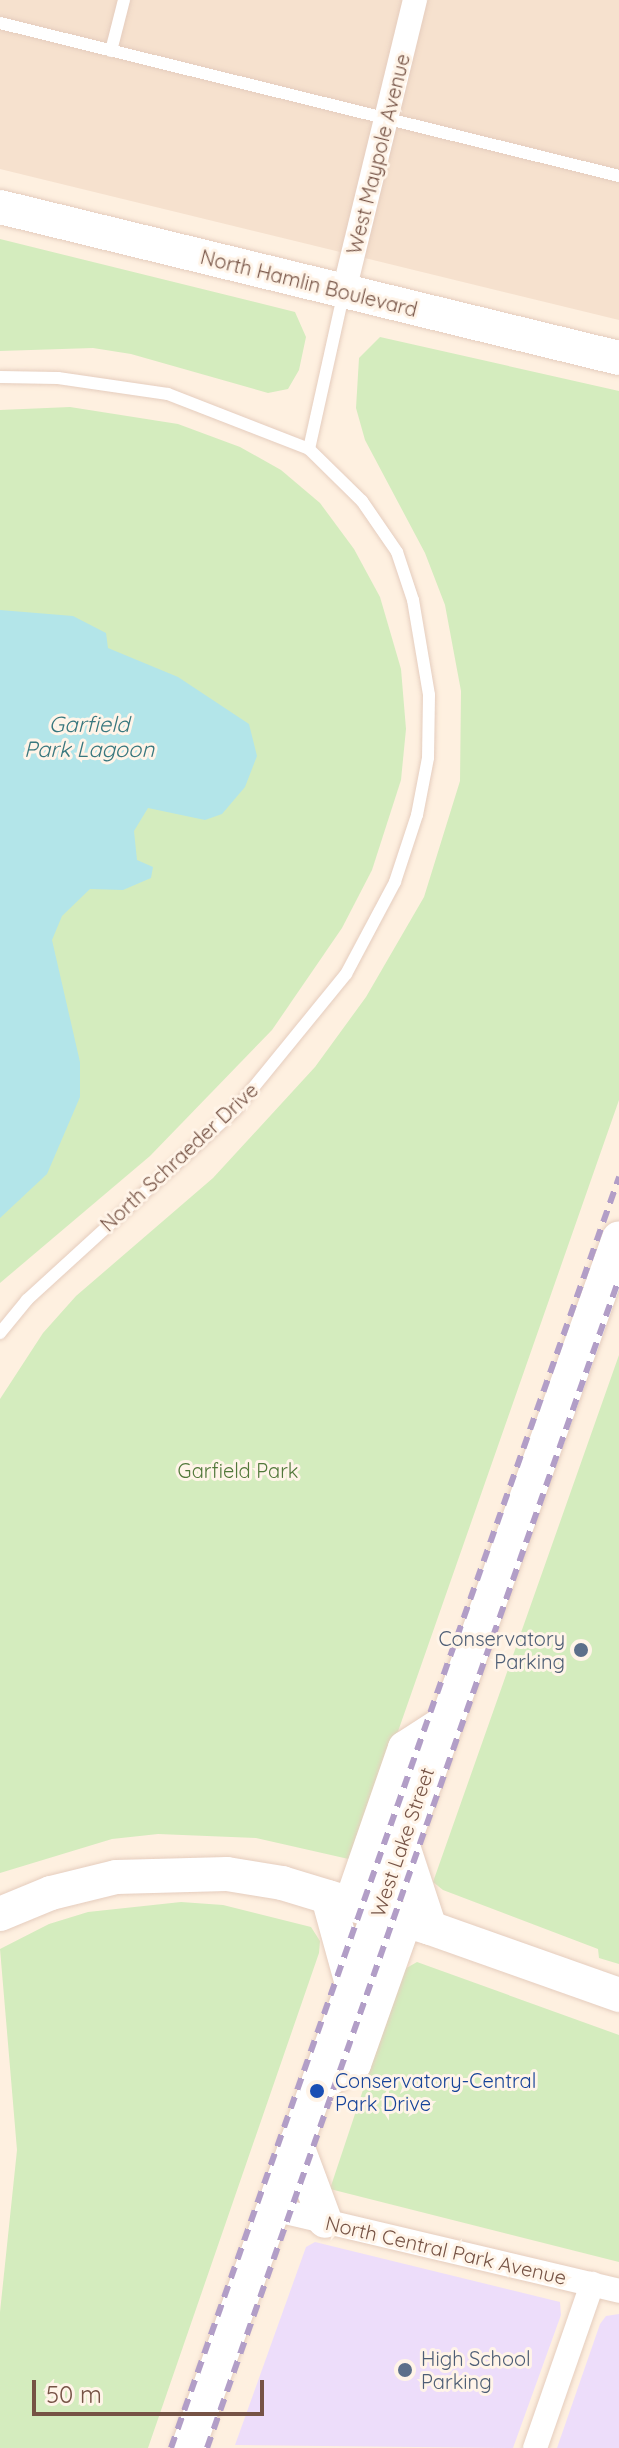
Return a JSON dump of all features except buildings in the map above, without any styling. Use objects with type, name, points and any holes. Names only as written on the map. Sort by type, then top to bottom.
[{"type":"main road","name":"North Hamlin Boulevard","points":[[0,207],[619,358]]},
{"type":"main road","name":"West Lake Street","points":[[188,2448],[619,1238]]},
{"type":"main road","points":[[317,2086],[354,2064],[405,1748],[444,1723]]},
{"type":"main road","points":[[352,1984],[402,1843]]},
{"type":"main road","points":[[0,1914],[51,1893],[166,1872],[268,1880],[378,1912],[619,1995]]},
{"type":"main road","points":[[296,2143],[325,2221]]},
{"type":"street","name":"West Maypole Avenue","points":[[344,291],[415,0]]},
{"type":"street","name":"North Central Park Avenue","points":[[273,2209],[619,2291]]},
{"type":"street","points":[[535,2448],[592,2284]]},
{"type":"lane","points":[[111,51],[124,0]]},
{"type":"lane","points":[[0,23],[619,176]]},
{"type":"lane","name":"West Maypole Avenue","points":[[309,449],[344,291]]},
{"type":"lane","points":[[0,377],[58,378],[168,394],[309,449]]},
{"type":"lane","name":"North Schraeder Drive","points":[[0,1333],[27,1300],[236,1109],[346,974],[395,882],[428,758],[423,648],[397,552],[362,501],[309,449]]},
{"type":"shaded area","points":[[0,0],[619,0],[619,320],[0,169]]},
{"type":"shaded area","name":"High School Parking","points":[[315,2242],[560,2302],[561,2315],[513,2448],[235,2445],[306,2247]]},
{"type":"shaded area","points":[[619,2314],[619,2448],[557,2448],[600,2324],[606,2316]]},
{"type":"green space","points":[[0,239],[295,312],[306,337],[299,370],[288,389],[268,393],[131,354],[93,348],[0,351]]},
{"type":"green space","name":"Garfield Park","points":[[380,337],[619,391],[619,1100],[353,1860],[256,1838],[158,1834],[112,1839],[0,1873],[0,1399],[43,1333],[76,1296],[213,1178],[315,1067],[366,997],[424,897],[460,781],[461,691],[445,605],[425,553],[365,440],[356,408],[359,358]]},
{"type":"green space","points":[[70,407],[178,424],[240,447],[281,470],[320,503],[354,549],[380,597],[401,669],[406,729],[401,780],[372,870],[342,928],[272,1030],[150,1156],[0,1283],[0,410]]},
{"type":"green space","name":"Conservatory Parking","points":[[619,1355],[619,1964],[599,1958],[598,1949],[443,1890],[433,1882]]},
{"type":"green space","points":[[181,1902],[223,1905],[311,1927],[320,1941],[319,1953],[148,2448],[0,2448],[0,2312],[17,2150],[0,1949],[49,1924],[88,1912]]},
{"type":"green space","points":[[417,1962],[619,2035],[619,2262],[330,2189],[403,1970]]},
{"type":"water","name":"Garfield Park Lagoon","points":[[0,610],[73,616],[106,633],[108,648],[178,677],[249,724],[257,756],[245,787],[222,814],[205,820],[148,808],[134,831],[137,860],[153,867],[151,878],[123,890],[90,889],[62,916],[52,940],[80,1062],[80,1097],[47,1174],[0,1218]]},
{"type":"railway","points":[[171,2448],[619,1177]]},
{"type":"railway","points":[[207,2448],[619,1279]]},
{"type":"place","name":"Conservatory Parking","points":[[581,1650]]},
{"type":"place","name":"Conservatory-Central Park Drive","points":[[317,2091]]},
{"type":"place","name":"High School Parking","points":[[405,2370]]}]
